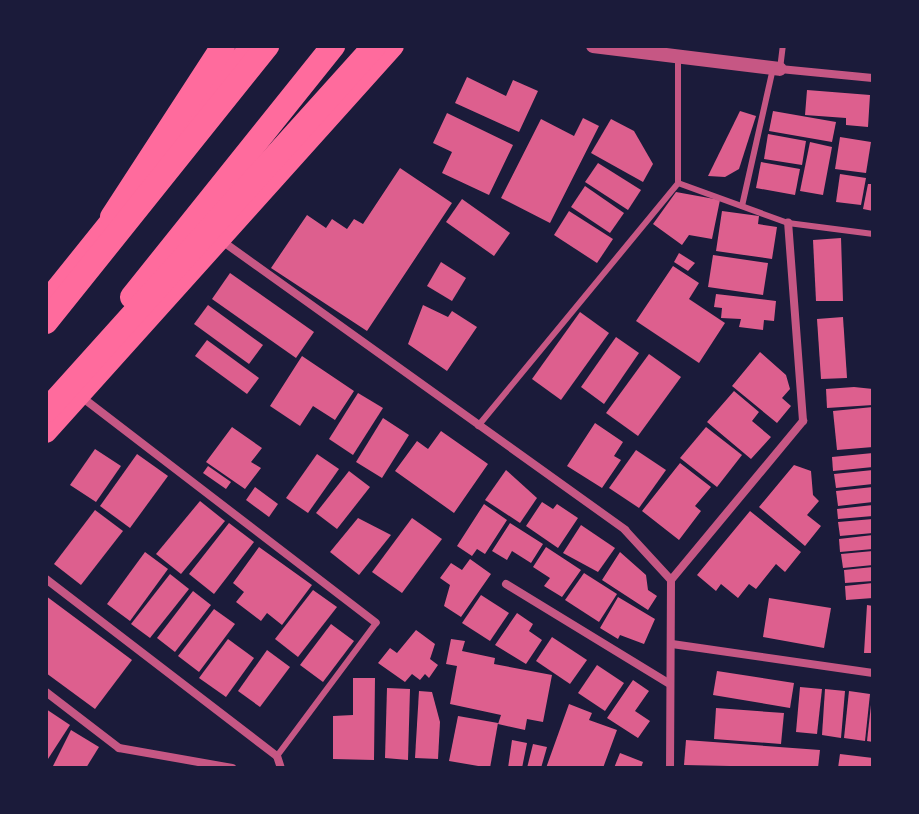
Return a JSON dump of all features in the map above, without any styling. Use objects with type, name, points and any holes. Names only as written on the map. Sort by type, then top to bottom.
[{"type":"highway","points":[[46,321],[223,46]]},
{"type":"highway","points":[[46,302],[251,46]]},
{"type":"highway","points":[[46,321],[267,46]]},
{"type":"highway","points":[[46,404],[333,46]]},
{"type":"highway","points":[[46,411],[375,46]]},
{"type":"highway","points":[[46,432],[393,46]]},
{"type":"street","points":[[593,46],[634,49],[678,59],[873,78]]},
{"type":"street","points":[[670,768],[668,683],[672,644],[671,580],[803,421],[788,223]]},
{"type":"street","points":[[218,238],[625,530],[671,580]]},
{"type":"street","points":[[79,395],[376,623]]},
{"type":"street","points":[[46,579],[277,756],[281,768]]},
{"type":"street","points":[[506,584],[668,683]]},
{"type":"street","points":[[672,644],[873,673]]},
{"type":"street","points":[[46,692],[119,748],[232,768]]},
{"type":"lane","points":[[742,206],[783,46]]},
{"type":"lane","points":[[478,426],[678,183],[678,59]]},
{"type":"lane","points":[[678,183],[788,223],[873,234]]},
{"type":"lane","points":[[277,756],[376,623]]},
{"type":"building","points":[[467,77],[506,96],[513,80],[538,91],[519,132],[455,103]]},
{"type":"building","points":[[807,90],[870,95],[868,127],[846,125],[846,118],[805,115]]},
{"type":"building","points":[[740,111],[756,116],[739,169],[725,177],[708,176]]},
{"type":"building","points":[[773,111],[836,122],[832,142],[769,131]]},
{"type":"building","points":[[447,113],[513,145],[489,195],[442,173],[452,152],[433,143]]},
{"type":"building","points":[[583,118],[599,126],[550,223],[501,198],[541,119],[574,136]]},
{"type":"building","points":[[611,119],[634,131],[653,164],[643,182],[591,153]]},
{"type":"building","points":[[768,134],[806,141],[802,165],[764,159]]},
{"type":"building","points":[[840,137],[871,142],[866,173],[835,169]]},
{"type":"building","points":[[810,142],[832,147],[823,195],[800,191]]},
{"type":"building","points":[[761,162],[800,169],[795,195],[756,188]]},
{"type":"building","points":[[598,163],[641,190],[628,210],[585,182]]},
{"type":"building","points":[[400,168],[452,203],[367,331],[271,268],[307,215],[326,228],[332,219],[347,229],[354,219],[363,224]]},
{"type":"building","points":[[840,174],[866,178],[861,205],[836,202]]},
{"type":"building","points":[[868,184],[873,184],[873,211],[863,209]]},
{"type":"building","points":[[585,186],[624,213],[610,233],[571,207]]},
{"type":"building","points":[[676,192],[720,200],[712,239],[689,235],[682,245],[653,224]]},
{"type":"building","points":[[462,199],[510,233],[494,256],[446,222]]},
{"type":"building","points":[[569,211],[613,239],[597,263],[554,235]]},
{"type":"building","points":[[722,211],[759,216],[758,224],[777,227],[772,259],[716,251]]},
{"type":"building","points":[[841,238],[843,301],[816,301],[813,240]]},
{"type":"building","points":[[679,253],[695,263],[688,271],[674,262]]},
{"type":"building","points":[[713,255],[768,263],[763,295],[708,287]]},
{"type":"building","points":[[441,262],[466,278],[452,301],[427,286]]},
{"type":"building","points":[[673,266],[699,283],[689,299],[725,323],[699,363],[636,321]]},
{"type":"building","points":[[230,273],[314,332],[296,358],[212,299]]},
{"type":"building","points":[[716,294],[776,301],[774,321],[764,320],[763,330],[739,327],[741,319],[721,318],[722,308],[714,307]]},
{"type":"building","points":[[208,305],[263,345],[249,364],[194,324]]},
{"type":"building","points":[[423,305],[448,317],[452,311],[477,327],[447,371],[408,344]]},
{"type":"building","points":[[580,312],[609,333],[561,400],[532,379]]},
{"type":"building","points":[[843,317],[847,378],[821,379],[817,319]]},
{"type":"building","points":[[616,337],[639,353],[604,404],[581,387]]},
{"type":"building","points":[[207,340],[259,378],[247,394],[195,356]]},
{"type":"building","points":[[760,352],[786,375],[790,389],[782,398],[791,406],[777,423],[732,386]]},
{"type":"building","points":[[649,354],[681,377],[638,436],[606,413]]},
{"type":"building","points":[[302,356],[354,391],[335,420],[313,406],[300,426],[270,406]]},
{"type":"building","points":[[826,389],[873,389],[873,405],[827,408]]},
{"type":"building","points":[[734,391],[759,412],[752,421],[771,437],[751,459],[707,422]]},
{"type":"building","points":[[358,393],[383,408],[353,455],[329,439]]},
{"type":"building","points":[[873,407],[873,447],[837,450],[833,411]]},
{"type":"building","points":[[383,418],[409,435],[382,478],[356,462]]},
{"type":"building","points":[[595,423],[623,442],[614,456],[621,460],[602,488],[567,466]]},
{"type":"building","points":[[232,427],[262,448],[251,462],[261,468],[245,489],[206,462]]},
{"type":"building","points":[[706,427],[742,455],[717,487],[680,458]]},
{"type":"building","points":[[441,431],[488,464],[454,513],[395,471],[417,441],[428,449]]},
{"type":"building","points":[[95,449],[121,466],[96,502],[70,485]]},
{"type":"building","points":[[636,450],[666,470],[639,508],[609,488]]},
{"type":"building","points":[[873,453],[873,467],[833,471],[832,457]]},
{"type":"building","points":[[137,454],[168,476],[130,528],[100,506]]},
{"type":"building","points":[[317,454],[339,469],[308,513],[286,498]]},
{"type":"building","points":[[680,463],[711,487],[695,506],[701,511],[679,540],[642,511]]},
{"type":"building","points":[[794,465],[811,471],[813,495],[819,501],[807,515],[821,526],[805,546],[759,507]]},
{"type":"building","points":[[208,466],[231,482],[226,489],[203,473]]},
{"type":"building","points":[[506,470],[537,498],[520,523],[485,500]]},
{"type":"building","points":[[873,470],[873,484],[836,488],[834,474]]},
{"type":"building","points":[[349,471],[370,487],[337,529],[316,513]]},
{"type":"building","points":[[255,487],[278,504],[269,517],[246,500]]},
{"type":"building","points":[[873,487],[873,502],[838,506],[836,491]]},
{"type":"building","points":[[200,501],[225,521],[181,574],[156,554]]},
{"type":"building","points":[[542,502],[553,509],[557,504],[578,518],[558,548],[526,526]]},
{"type":"building","points":[[484,504],[507,520],[485,554],[477,549],[472,556],[457,546]]},
{"type":"building","points":[[873,505],[873,516],[838,519],[837,509]]},
{"type":"building","points":[[95,510],[123,531],[81,585],[54,564]]},
{"type":"building","points":[[750,511],[801,552],[785,572],[776,564],[756,589],[749,584],[738,598],[721,584],[716,591],[697,575]]},
{"type":"building","points":[[358,518],[391,535],[359,575],[330,552]]},
{"type":"building","points":[[412,518],[442,539],[402,593],[372,572]]},
{"type":"building","points":[[873,519],[873,533],[840,536],[838,522]]},
{"type":"building","points":[[229,523],[254,542],[214,594],[189,574]]},
{"type":"building","points":[[510,523],[543,544],[531,563],[512,551],[507,560],[492,551]]},
{"type":"building","points":[[581,525],[615,548],[598,572],[563,553]]},
{"type":"building","points":[[873,535],[873,549],[840,552],[839,539]]},
{"type":"building","points":[[259,547],[312,585],[282,625],[267,613],[261,621],[236,602],[244,592],[233,583]]},
{"type":"building","points":[[546,547],[581,570],[562,597],[544,586],[550,578],[533,567]]},
{"type":"building","points":[[873,551],[873,565],[843,568],[841,554]]},
{"type":"building","points":[[145,552],[168,569],[130,621],[107,604]]},
{"type":"building","points":[[620,552],[646,575],[648,590],[657,596],[648,610],[602,580]]},
{"type":"building","points":[[470,559],[491,574],[461,617],[444,606],[450,585],[440,578],[451,563],[462,570]]},
{"type":"building","points":[[873,567],[873,581],[845,583],[844,570]]},
{"type":"building","points":[[584,573],[617,594],[599,622],[565,600]]},
{"type":"building","points":[[170,574],[189,589],[150,638],[131,624]]},
{"type":"building","points":[[873,583],[873,598],[846,600],[845,586]]},
{"type":"building","points":[[313,590],[337,607],[298,657],[275,639]]},
{"type":"building","points":[[193,591],[211,605],[175,652],[157,638]]},
{"type":"building","points":[[481,595],[509,613],[490,641],[462,623]]},
{"type":"building","points":[[46,596],[132,660],[95,709],[46,673]]},
{"type":"building","points":[[618,597],[655,619],[644,644],[620,635],[618,639],[600,628]]},
{"type":"building","points":[[769,598],[831,608],[824,648],[763,637]]},
{"type":"building","points":[[867,605],[873,606],[873,653],[864,653]]},
{"type":"building","points":[[214,609],[235,624],[199,672],[178,656]]},
{"type":"building","points":[[517,613],[533,624],[529,631],[542,640],[526,664],[495,645]]},
{"type":"building","points":[[331,624],[354,641],[323,682],[300,665]]},
{"type":"building","points":[[416,630],[435,644],[430,659],[438,665],[429,678],[425,674],[420,680],[412,674],[405,682],[378,663],[390,648],[397,653]]},
{"type":"building","points":[[552,637],[587,660],[570,684],[536,661]]},
{"type":"building","points":[[228,639],[254,658],[226,697],[199,678]]},
{"type":"building","points":[[451,639],[465,641],[462,651],[495,658],[494,664],[552,675],[543,722],[527,719],[525,730],[498,724],[501,715],[450,704],[457,666],[446,664]]},
{"type":"building","points":[[267,650],[290,667],[260,707],[238,691]]},
{"type":"building","points":[[597,665],[624,683],[605,711],[578,693]]},
{"type":"building","points":[[717,671],[794,683],[790,708],[713,695]]},
{"type":"building","points":[[353,678],[375,678],[374,760],[333,759],[333,716],[353,715]]},
{"type":"building","points":[[633,680],[649,691],[635,711],[650,721],[638,738],[607,718]]},
{"type":"building","points":[[800,687],[822,689],[817,734],[796,732]]},
{"type":"building","points":[[387,688],[410,689],[408,760],[385,758]]},
{"type":"building","points":[[825,689],[845,691],[841,738],[822,735]]},
{"type":"building","points":[[419,691],[432,692],[440,722],[438,759],[415,758]]},
{"type":"building","points":[[849,691],[870,694],[865,741],[844,738]]},
{"type":"building","points":[[569,704],[592,713],[589,720],[617,730],[603,768],[546,768]]},
{"type":"building","points":[[873,706],[873,742],[867,741]]},
{"type":"building","points":[[716,708],[784,713],[781,744],[714,739]]},
{"type":"building","points":[[46,709],[70,725],[46,762]]},
{"type":"building","points":[[458,716],[498,723],[490,768],[449,761]]},
{"type":"building","points":[[71,730],[99,747],[86,768],[52,768]]},
{"type":"building","points":[[512,740],[527,743],[522,768],[508,768]]},
{"type":"building","points":[[686,740],[820,750],[818,768],[684,765]]},
{"type":"building","points":[[533,744],[547,747],[541,768],[527,768]]},
{"type":"building","points":[[620,753],[643,762],[641,768],[614,768]]},
{"type":"building","points":[[840,754],[873,758],[873,768],[838,768]]}]
